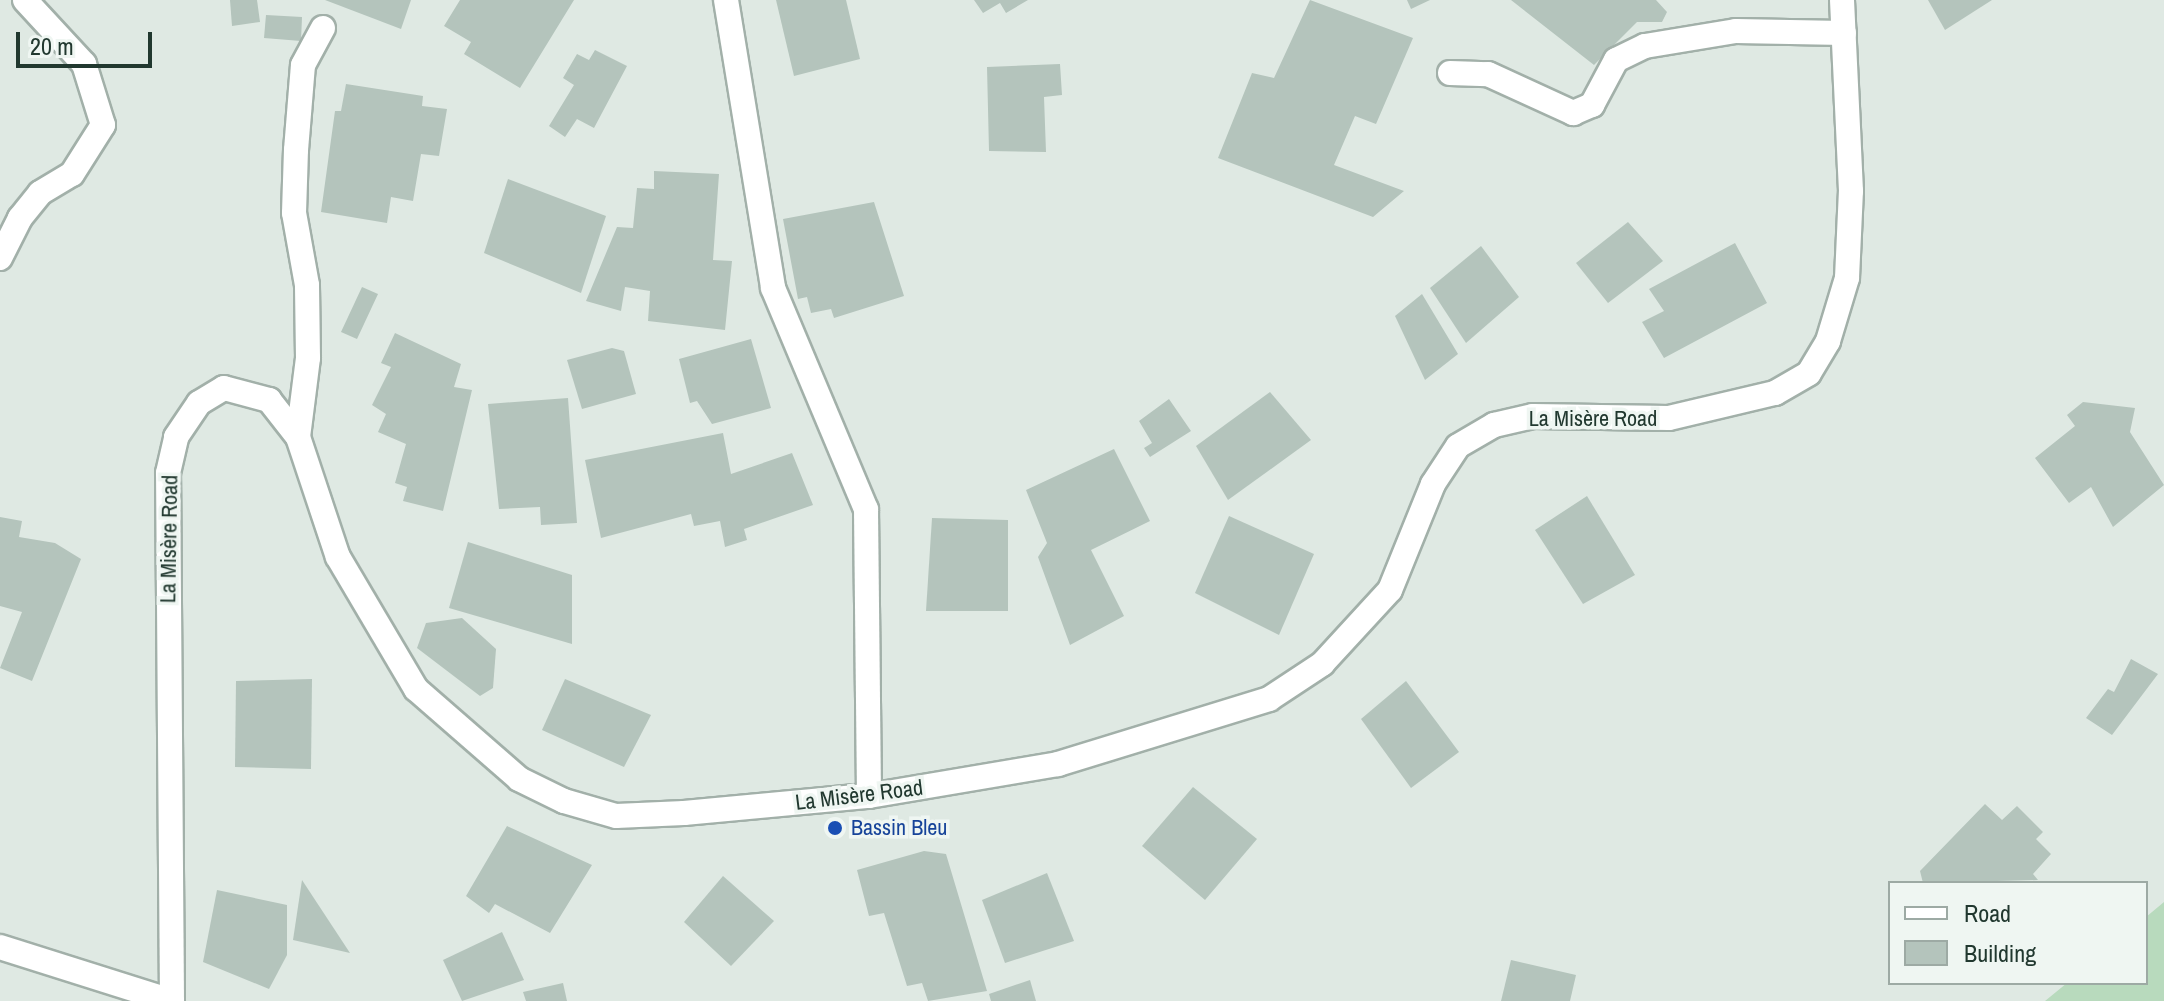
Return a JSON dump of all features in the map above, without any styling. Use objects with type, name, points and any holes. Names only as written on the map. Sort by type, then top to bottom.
[{"type":"main road","points":[[0,258],[20,218],[40,193],[72,174],[103,125],[84,64],[25,0]]},
{"type":"main road","points":[[726,0],[773,288],[866,509],[869,796]]},
{"type":"main road","name":"La Misère Road","points":[[171,1001],[168,473],[176,437],[199,403],[224,388],[269,400],[298,437],[338,557],[377,631],[416,689],[519,779],[616,816],[869,796],[1058,764],[1269,699],[1322,664],[1383,599],[1433,484],[1458,446],[1494,425],[1533,416],[1669,418],[1775,393],[1809,373],[1828,341],[1847,278],[1842,0]]},
{"type":"main road","points":[[298,437],[308,358],[296,150],[303,65],[323,28]]},
{"type":"main road","points":[[1450,73],[1488,74],[1573,113],[1592,105],[1616,60],[1645,46],[1736,31],[1844,33]]},
{"type":"main road","points":[[0,947],[171,1001]]},
{"type":"green space","points":[[2164,902],[2164,1001],[2045,1001],[2065,985],[2148,985],[2148,915]]},
{"type":"building","points":[[230,0],[257,0],[260,22],[232,26]]},
{"type":"building","points":[[325,0],[411,0],[401,29]]},
{"type":"building","points":[[460,0],[574,0],[520,88],[464,54],[471,42],[444,26]]},
{"type":"building","points":[[776,0],[846,0],[860,59],[794,76]]},
{"type":"building","points":[[974,0],[1028,0],[1006,13],[1000,3],[983,13]]},
{"type":"building","points":[[1310,0],[1413,38],[1376,124],[1355,116],[1334,165],[1404,191],[1373,217],[1218,158],[1252,73],[1274,78]]},
{"type":"building","points":[[1407,0],[1430,0],[1411,9]]},
{"type":"building","points":[[1511,0],[1656,0],[1667,12],[1662,22],[1637,22],[1594,65]]},
{"type":"building","points":[[1928,0],[1992,0],[1945,30]]},
{"type":"building","points":[[266,15],[302,17],[301,41],[264,38]]},
{"type":"building","points":[[595,50],[627,66],[594,128],[577,119],[565,137],[549,126],[574,85],[563,78],[577,54],[589,60]]},
{"type":"building","points":[[1060,64],[1062,95],[1044,97],[1046,152],[989,151],[987,67]]},
{"type":"building","points":[[346,84],[423,96],[422,106],[447,109],[439,156],[421,154],[413,201],[391,197],[387,223],[321,212],[335,111],[341,111]]},
{"type":"building","points":[[654,171],[719,174],[713,260],[732,261],[725,330],[648,321],[650,291],[625,287],[621,311],[586,301],[617,227],[633,228],[637,188],[654,189]]},
{"type":"building","points":[[508,179],[606,216],[581,293],[484,253]]},
{"type":"building","points":[[874,202],[904,296],[834,318],[831,309],[811,313],[807,297],[798,299],[783,219]]},
{"type":"building","points":[[1628,222],[1663,261],[1608,303],[1576,263]]},
{"type":"building","points":[[1735,243],[1767,303],[1664,358],[1642,322],[1664,311],[1649,289]]},
{"type":"building","points":[[1481,246],[1519,297],[1466,343],[1430,288]]},
{"type":"building","points":[[362,287],[378,294],[357,339],[341,332]]},
{"type":"building","points":[[1422,294],[1458,354],[1425,380],[1395,316]]},
{"type":"building","points":[[395,333],[461,364],[454,387],[472,390],[443,511],[403,501],[407,487],[395,483],[406,444],[378,432],[386,414],[372,405],[391,367],[381,363]]},
{"type":"building","points":[[751,339],[771,408],[712,424],[697,401],[690,403],[679,359]]},
{"type":"building","points":[[612,348],[624,351],[636,394],[582,409],[567,360]]},
{"type":"building","points":[[1270,392],[1311,440],[1228,500],[1196,446]]},
{"type":"building","points":[[568,398],[577,523],[541,525],[540,507],[499,509],[488,404]]},
{"type":"building","points":[[1169,399],[1191,431],[1150,457],[1144,448],[1152,443],[1139,421]]},
{"type":"building","points":[[2083,402],[2135,408],[2130,432],[2164,485],[2113,527],[2091,487],[2069,503],[2035,458],[2075,426],[2067,415]]},
{"type":"building","points":[[723,433],[731,474],[792,453],[813,505],[744,529],[747,540],[725,547],[720,521],[694,526],[691,514],[601,538],[585,460]]},
{"type":"building","points":[[1114,449],[1150,521],[1091,550],[1124,616],[1070,645],[1038,557],[1047,543],[1026,490]]},
{"type":"building","points":[[1587,496],[1635,575],[1583,604],[1535,530]]},
{"type":"building","points":[[1229,516],[1314,554],[1279,635],[1195,593]]},
{"type":"building","points":[[0,517],[22,521],[19,537],[55,543],[81,559],[32,681],[0,668],[22,612],[0,606]]},
{"type":"building","points":[[932,518],[1008,520],[1008,611],[926,611]]},
{"type":"building","points":[[468,542],[572,575],[572,644],[449,608]]},
{"type":"building","points":[[462,618],[496,649],[493,688],[480,696],[417,648],[426,623]]},
{"type":"building","points":[[2131,659],[2158,674],[2112,735],[2086,718],[2108,689],[2114,692]]},
{"type":"building","points":[[312,679],[311,769],[235,767],[236,681]]},
{"type":"building","points":[[565,679],[651,715],[624,767],[542,730]]},
{"type":"building","points":[[1406,681],[1459,752],[1411,788],[1361,719]]},
{"type":"building","points":[[1193,787],[1257,839],[1205,900],[1142,846]]},
{"type":"building","points":[[1985,804],[2002,820],[2017,806],[2043,832],[2036,839],[2051,854],[2033,874],[2038,880],[1922,881],[1920,871]]},
{"type":"building","points":[[507,826],[592,865],[550,933],[495,904],[489,913],[466,896]]},
{"type":"building","points":[[924,851],[946,854],[987,991],[928,1001],[922,983],[907,986],[884,913],[869,916],[857,870]]},
{"type":"building","points":[[1047,873],[1074,941],[1005,963],[982,900]]},
{"type":"building","points":[[723,876],[774,921],[731,966],[684,922]]},
{"type":"building","points":[[302,880],[350,953],[293,940]]},
{"type":"building","points":[[217,890],[287,905],[287,955],[269,989],[203,962]]},
{"type":"building","points":[[502,932],[524,980],[462,1001],[443,960]]},
{"type":"building","points":[[1511,960],[1576,975],[1570,1001],[1501,1001]]},
{"type":"building","points":[[1030,980],[1036,1001],[991,1001],[989,994]]},
{"type":"building","points":[[563,983],[567,1001],[526,1001],[523,992]]},
{"type":"place","name":"Bassin Bleu","points":[[835,828]]}]
